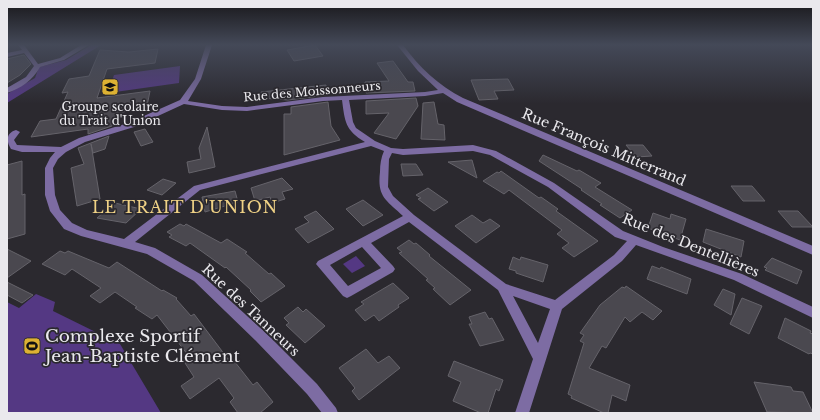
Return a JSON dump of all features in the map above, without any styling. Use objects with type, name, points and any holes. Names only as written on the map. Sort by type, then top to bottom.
[{"type":"street","points":[[7,92],[27,80],[34,73],[37,66],[42,65]]},
{"type":"street","points":[[183,102],[198,79],[203,65]]},
{"type":"street","name":"Rue François Mitterrand","points":[[415,65],[420,72],[444,91],[493,115],[813,251]]},
{"type":"street","name":"Rue des Moissonneurs","points":[[183,102],[222,108],[247,109],[345,98],[425,94],[444,91]]},
{"type":"street","name":"Rue des Dentellières","points":[[345,98],[349,122],[352,129],[360,137],[372,144],[389,150],[419,152],[473,148],[493,153],[547,182],[619,234],[634,241],[738,277],[813,313]]},
{"type":"street","name":"Rue des Tanneurs","points":[[183,102],[131,125],[82,140],[63,150],[54,158],[49,168],[50,195],[54,212],[68,226],[85,233],[151,251],[198,278],[261,337],[312,389],[331,413]]},
{"type":"street","points":[[16,132],[10,140],[14,147],[22,149],[63,150]]},
{"type":"street","points":[[126,243],[197,188],[372,144]]},
{"type":"street","points":[[389,150],[385,159],[383,187],[389,198],[410,217],[502,287],[557,306]]},
{"type":"street","points":[[363,241],[389,268],[347,293],[322,264],[363,241],[410,217]]},
{"type":"street","points":[[522,413],[557,306],[618,258],[634,241]]},
{"type":"street","points":[[502,287],[540,358]]},
{"type":"shaded area","points":[[48,65],[69,65],[7,103],[7,94],[35,78],[39,67]]},
{"type":"shaded area","points":[[180,66],[179,83],[108,93],[114,75]]},
{"type":"shaded area","points":[[356,256],[365,266],[352,273],[343,264]]},
{"type":"shaded area","points":[[36,294],[55,302],[53,311],[120,344],[161,413],[7,413],[7,302],[19,308]]},
{"type":"building","points":[[7,65],[30,65],[20,75],[7,83]]},
{"type":"building","points":[[94,65],[142,65],[107,69],[97,98],[150,91],[147,106],[115,114],[112,126],[88,134],[88,129],[31,137],[40,121],[56,119],[68,92],[62,93],[69,79],[89,76]]},
{"type":"building","points":[[378,65],[396,65],[408,82],[413,82],[415,91],[366,93],[365,82],[389,81]]},
{"type":"building","points":[[508,79],[514,90],[494,91],[498,99],[479,100],[471,80]]},
{"type":"building","points":[[326,85],[327,95],[288,100],[261,98],[261,92]]},
{"type":"building","points":[[416,98],[418,106],[396,139],[374,133],[389,113],[366,114],[366,101]]},
{"type":"building","points":[[328,102],[331,126],[340,140],[284,155],[284,114],[291,114],[291,107]]},
{"type":"building","points":[[434,102],[438,124],[444,125],[445,140],[421,139],[423,103]]},
{"type":"building","points":[[207,127],[215,167],[189,173],[187,162],[201,159],[199,148]]},
{"type":"building","points":[[145,129],[153,142],[141,146],[134,132]]},
{"type":"building","points":[[109,136],[105,149],[93,153],[91,144],[100,199],[77,206],[71,168],[84,164],[78,148]]},
{"type":"building","points":[[626,145],[643,145],[652,156],[636,157]]},
{"type":"building","points":[[543,155],[577,171],[579,170],[601,183],[595,187],[632,210],[620,218],[600,205],[602,204],[581,190],[582,189],[539,161]]},
{"type":"building","points":[[472,160],[477,178],[448,162]]},
{"type":"building","points":[[22,161],[22,195],[25,194],[25,234],[7,239],[7,165]]},
{"type":"building","points":[[401,164],[416,164],[423,175],[403,176]]},
{"type":"building","points":[[501,171],[539,198],[541,197],[558,209],[556,211],[598,241],[574,257],[562,248],[569,243],[557,234],[562,230],[509,190],[504,194],[483,181]]},
{"type":"building","points":[[282,178],[293,189],[282,192],[285,199],[272,203],[270,197],[255,201],[251,188]]},
{"type":"building","points":[[163,179],[176,183],[162,195],[147,190]]},
{"type":"building","points":[[731,186],[752,186],[765,201],[743,201]]},
{"type":"building","points":[[428,188],[448,202],[434,211],[418,199],[421,198],[416,195]]},
{"type":"building","points":[[235,191],[238,202],[205,212],[202,197]]},
{"type":"building","points":[[363,200],[383,215],[363,226],[346,209]]},
{"type":"building","points":[[115,203],[141,209],[126,223],[97,218]]},
{"type":"building","points":[[316,211],[334,229],[308,243],[295,229],[309,222],[304,217]]},
{"type":"building","points":[[778,211],[798,211],[813,227],[792,227]]},
{"type":"building","points":[[653,213],[670,219],[671,214],[686,219],[680,240],[648,228]]},
{"type":"building","points":[[472,215],[483,223],[490,219],[500,226],[476,243],[455,226]]},
{"type":"building","points":[[180,224],[184,226],[186,224],[221,243],[227,239],[247,252],[245,253],[285,286],[261,302],[250,291],[251,290],[226,267],[225,268],[190,243],[186,246],[169,237],[172,235],[167,232]]},
{"type":"building","points":[[706,229],[744,241],[741,257],[703,242]]},
{"type":"building","points":[[409,240],[414,244],[416,243],[430,255],[429,256],[471,290],[450,305],[433,289],[435,288],[426,280],[428,279],[399,253],[402,252],[397,248]]},
{"type":"building","points":[[7,249],[31,261],[7,278]]},
{"type":"building","points":[[60,251],[65,253],[68,251],[109,268],[117,262],[162,291],[163,290],[177,298],[176,299],[191,316],[194,314],[228,359],[231,357],[253,385],[257,382],[273,402],[260,413],[238,413],[230,402],[234,398],[219,378],[190,399],[181,386],[194,377],[185,363],[191,359],[157,315],[152,319],[115,292],[100,303],[90,296],[101,288],[72,269],[65,275],[42,264]]},
{"type":"building","points":[[513,257],[520,260],[521,257],[548,265],[543,282],[516,273],[516,271],[509,269]]},
{"type":"building","points":[[772,258],[802,271],[797,284],[765,270],[767,268],[764,267]]},
{"type":"building","points":[[652,266],[660,269],[661,267],[691,279],[687,294],[647,279]]},
{"type":"building","points":[[7,282],[33,295],[22,303],[7,295]]},
{"type":"building","points":[[393,283],[409,298],[379,321],[374,315],[365,321],[355,310],[364,304],[361,302]]},
{"type":"building","points":[[626,286],[662,311],[653,320],[642,312],[630,322],[625,317],[606,348],[602,346],[589,368],[630,385],[626,401],[612,395],[608,413],[604,413],[571,398],[572,396],[568,394],[584,343],[580,341],[584,335],[580,333],[600,305],[622,287],[625,288]]},
{"type":"building","points":[[723,289],[735,294],[731,315],[714,305]]},
{"type":"building","points":[[742,298],[762,306],[749,334],[730,324]]},
{"type":"building","points":[[298,307],[303,312],[306,309],[325,326],[305,343],[286,325],[289,323],[284,318]]},
{"type":"building","points":[[485,312],[489,319],[492,318],[504,340],[480,346],[469,324],[472,324],[469,317]]},
{"type":"building","points":[[785,318],[811,331],[810,333],[813,334],[813,354],[809,354],[778,338]]},
{"type":"building","points":[[366,349],[378,363],[389,356],[400,368],[359,400],[352,391],[355,388],[339,368]]},
{"type":"building","points":[[454,361],[503,380],[499,391],[496,389],[488,413],[481,413],[453,401],[461,382],[448,376]]},
{"type":"building","points":[[754,382],[791,387],[793,391],[803,392],[813,413],[767,412]]},
{"type":"place","name":"Groupe scolaire du Trait d'Union","points":[[110,87]]},
{"type":"place","name":"Complexe Sportif Jean-Baptiste Clément","points":[[32,346]]},
{"type":"district","name":"LE TRAIT D'UNION","points":[[185,207]]}]
